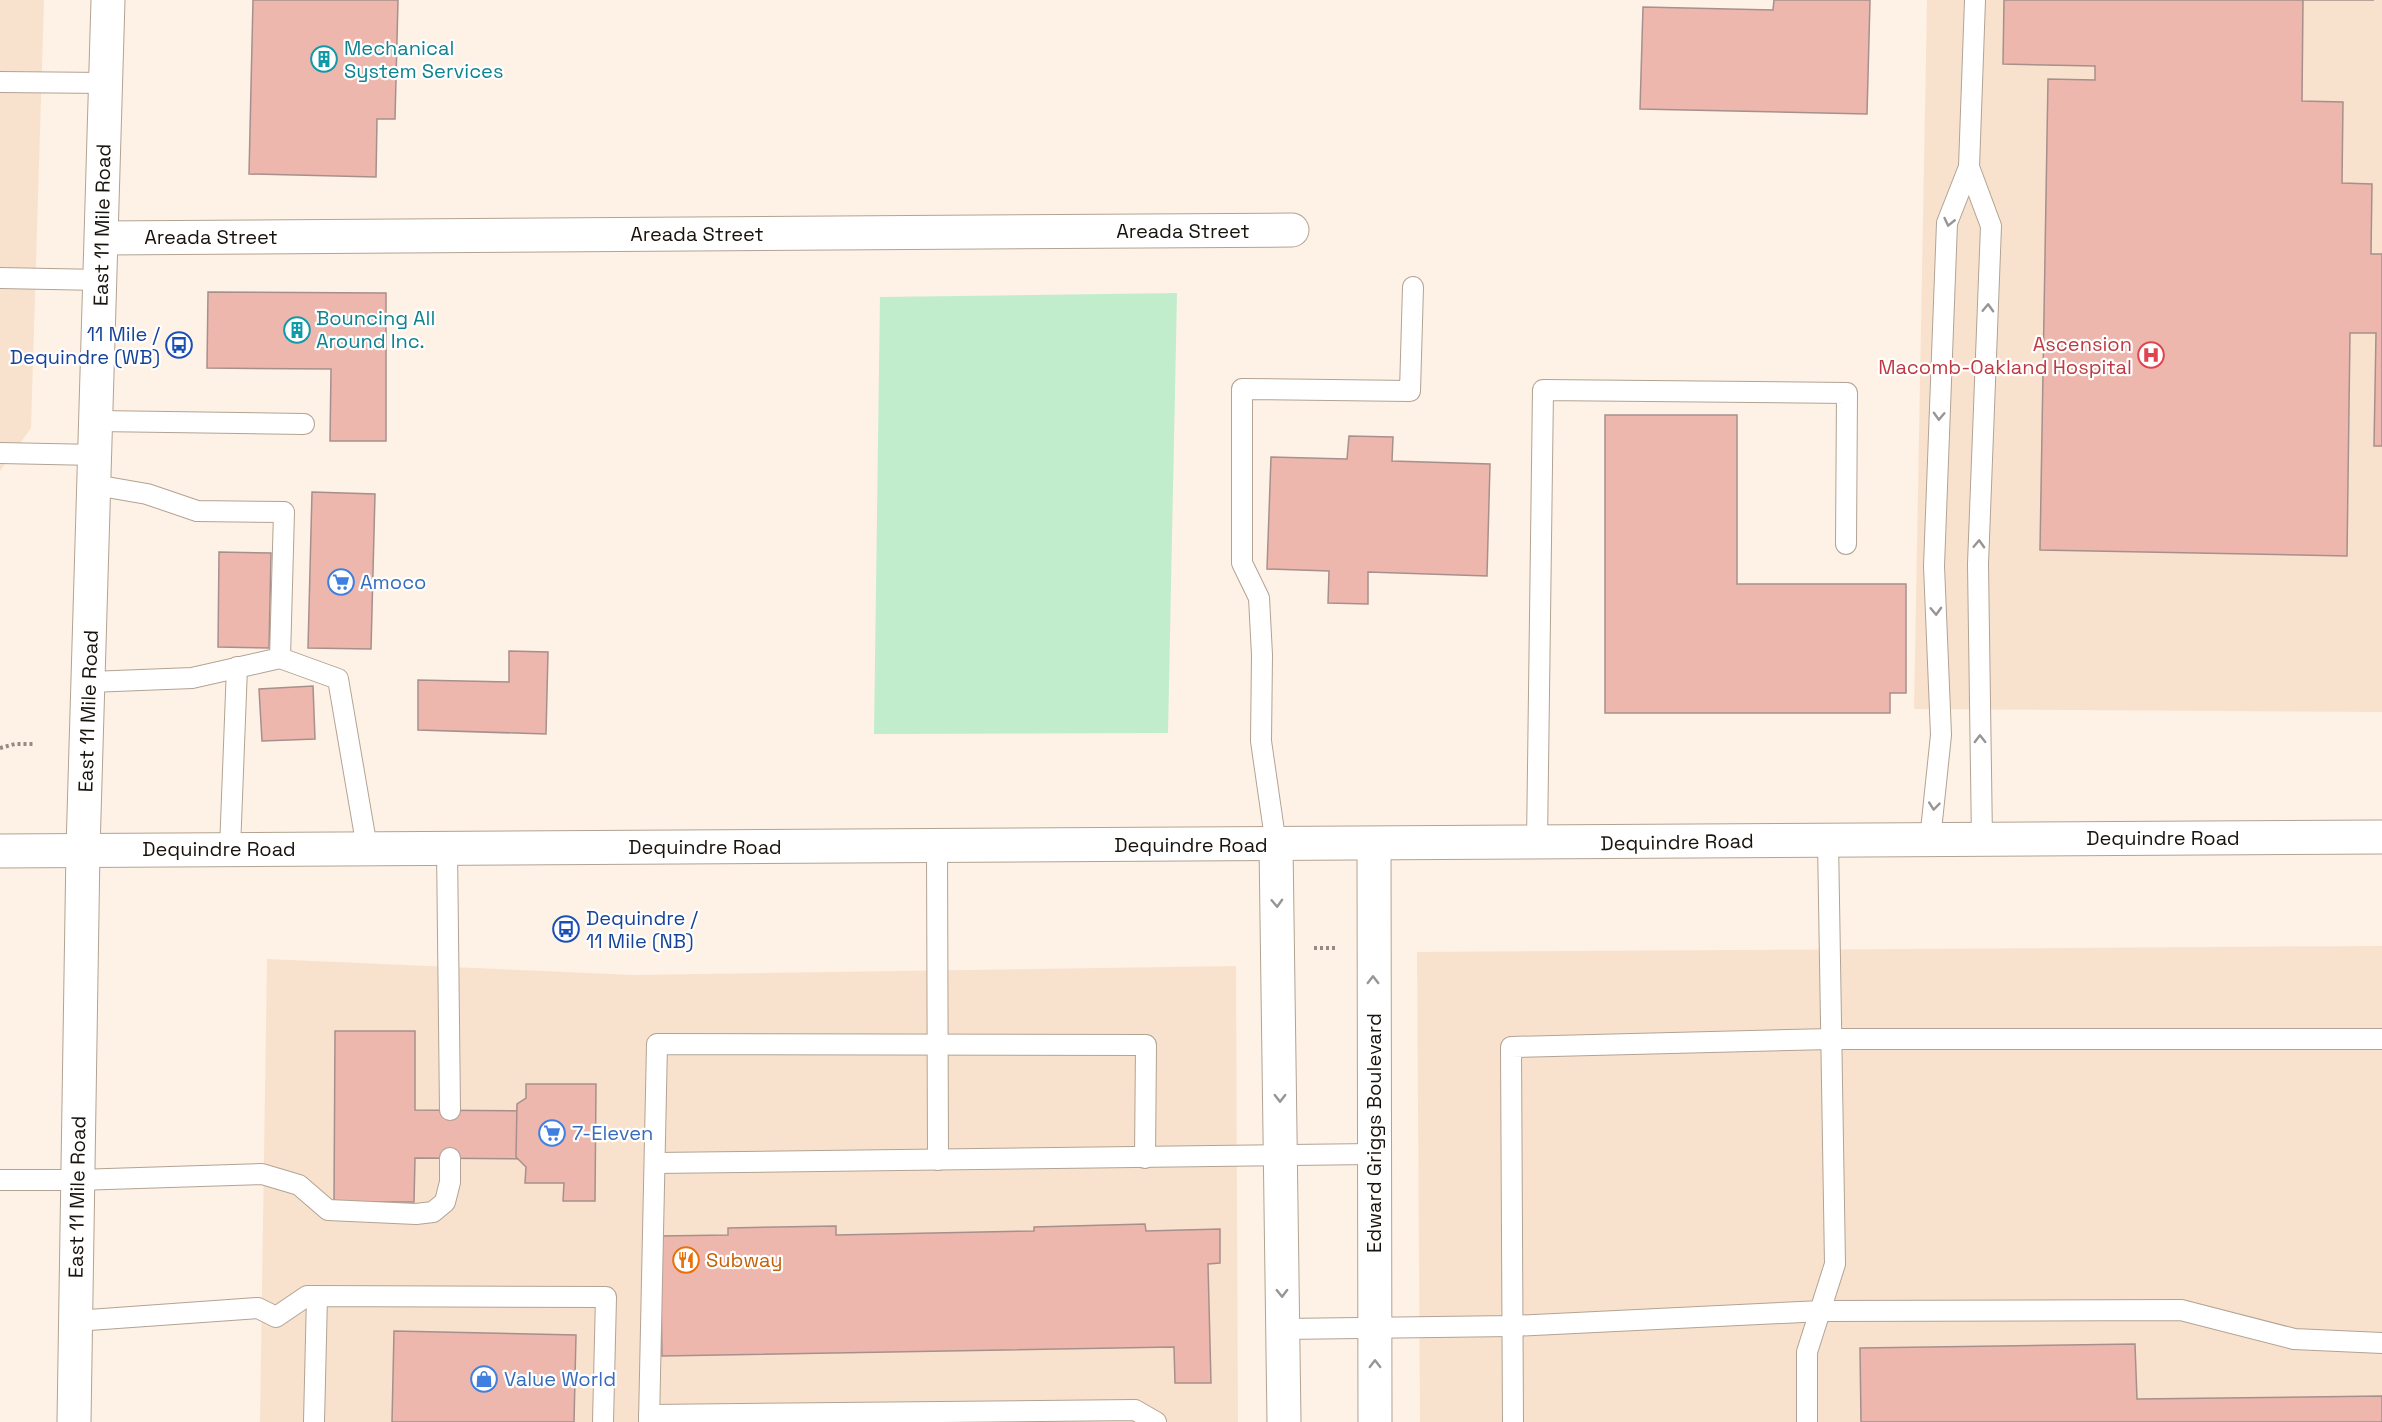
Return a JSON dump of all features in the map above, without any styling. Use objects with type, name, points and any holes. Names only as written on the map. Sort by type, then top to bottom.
[{"type":"main road","name":"East 11 Mile Road","points":[[74,1422],[83,849],[90,682],[108,0]]},
{"type":"main road","name":"Areada Street","points":[[102,238],[1292,230]]},
{"type":"main road","name":"Dequindre Road","points":[[0,851],[2382,837]]},
{"type":"main road","name":"Edward Griggs Boulevard","points":[[1374,844],[1375,1422]]},
{"type":"main road","points":[[1276,845],[1284,1422]]},
{"type":"lane","points":[[1930,840],[1941,735],[1934,566],[1947,223],[1969,167],[1975,0]]},
{"type":"lane","points":[[0,82],[106,83]]},
{"type":"lane","points":[[1969,167],[1991,226],[1978,564],[1982,840]]},
{"type":"lane","points":[[0,278],[100,280]]},
{"type":"lane","points":[[1276,845],[1261,741],[1262,655],[1259,598],[1242,563],[1242,389],[1410,391],[1413,287]]},
{"type":"lane","points":[[1537,843],[1543,390],[1847,393],[1846,544]]},
{"type":"lane","points":[[97,421],[304,424]]},
{"type":"lane","points":[[0,453],[95,470],[147,494],[197,511],[284,512],[280,658]]},
{"type":"lane","points":[[90,682],[192,678],[280,658],[338,679],[367,848]]},
{"type":"lane","points":[[230,849],[237,667]]},
{"type":"lane","points":[[1807,1422],[1807,1352],[1822,1311],[1835,1264],[1828,840]]},
{"type":"lane","points":[[937,846],[938,1160]]},
{"type":"lane","points":[[447,847],[450,1110]]},
{"type":"lane","points":[[1513,1422],[1511,1047],[1831,1039],[2382,1039]]},
{"type":"lane","points":[[1145,1158],[1146,1045],[657,1044],[649,1418],[1135,1410],[1156,1422]]},
{"type":"lane","points":[[655,1163],[1374,1154]]},
{"type":"lane","points":[[0,1180],[262,1174],[299,1185],[328,1210],[416,1214],[433,1212],[446,1202],[450,1182],[450,1158]]},
{"type":"lane","points":[[75,1320],[258,1308],[276,1317],[307,1296],[606,1297],[603,1422]]},
{"type":"lane","points":[[314,1422],[317,1296]]},
{"type":"lane","points":[[1283,1329],[1512,1326],[1822,1311],[2181,1310],[2294,1339],[2382,1343]]},
{"type":"path","points":[[0,748],[15,744],[35,744]]},
{"type":"path","points":[[1302,948],[1338,948]]},
{"type":"shaded area","points":[[0,0],[44,0],[31,428],[0,471]]},
{"type":"shaded area","name":"Ascension Macomb-Oakland Hospital","points":[[1927,0],[2382,0],[2382,712],[1914,709]]},
{"type":"shaded area","points":[[2382,946],[2382,1422],[1420,1422],[1417,952]]},
{"type":"shaded area","points":[[267,959],[633,975],[1236,966],[1238,1422],[260,1422]]},
{"type":"green space","points":[[1177,293],[1168,733],[874,734],[880,297]]},
{"type":"building","name":"Mechanical System Services","points":[[253,0],[398,0],[395,119],[377,119],[376,177],[249,174]]},
{"type":"building","points":[[1774,0],[1870,0],[1867,114],[1640,109],[1643,7],[1773,10]]},
{"type":"building","points":[[2004,0],[2303,0],[2302,101],[2343,102],[2342,183],[2372,184],[2371,254],[2382,254],[2382,446],[2374,446],[2376,333],[2350,333],[2347,556],[2040,550],[2048,79],[2095,80],[2095,66],[2003,64]]},
{"type":"building","name":"Bouncing All Around Inc.","points":[[208,292],[386,293],[386,441],[330,441],[331,369],[207,368]]},
{"type":"building","points":[[1605,415],[1737,415],[1737,584],[1906,584],[1906,693],[1890,693],[1890,713],[1605,713]]},
{"type":"building","points":[[1349,436],[1393,437],[1392,461],[1490,464],[1487,576],[1368,572],[1368,604],[1328,603],[1329,571],[1267,569],[1271,457],[1347,459]]},
{"type":"building","points":[[312,492],[375,494],[371,649],[308,648]]},
{"type":"building","points":[[219,552],[271,553],[269,648],[218,647]]},
{"type":"building","points":[[509,651],[548,652],[546,734],[418,730],[418,680],[509,682]]},
{"type":"building","points":[[313,686],[315,739],[262,741],[259,689]]},
{"type":"building","points":[[335,1031],[415,1031],[415,1110],[531,1111],[531,1159],[415,1158],[414,1202],[334,1202]]},
{"type":"building","points":[[526,1084],[596,1084],[595,1201],[563,1201],[564,1183],[525,1183],[526,1167],[516,1157],[517,1104],[526,1098]]},
{"type":"building","points":[[1145,1224],[1146,1231],[1220,1229],[1220,1263],[1208,1264],[1211,1383],[1175,1383],[1174,1347],[662,1356],[660,1236],[728,1235],[728,1228],[836,1226],[836,1235],[1034,1231],[1034,1227]]},
{"type":"building","name":"Value World","points":[[394,1331],[576,1335],[574,1422],[392,1422]]},
{"type":"building","points":[[2135,1344],[2137,1399],[2382,1396],[2382,1422],[1861,1422],[1860,1348]]},
{"type":"place","name":"Mechanical System Services","points":[[324,59]]},
{"type":"place","name":"Bouncing All Around Inc.","points":[[297,330]]},
{"type":"place","name":"11 Mile / Dequindre (WB)","points":[[179,345]]},
{"type":"place","name":"Ascension Macomb-Oakland Hospital","points":[[2151,355]]},
{"type":"place","name":"Amoco","points":[[341,582]]},
{"type":"place","name":"Dequindre / 11 Mile (NB)","points":[[566,929]]},
{"type":"place","name":"7-Eleven","points":[[552,1133]]},
{"type":"place","name":"Subway","points":[[686,1260]]},
{"type":"place","name":"Value World","points":[[484,1379]]}]
